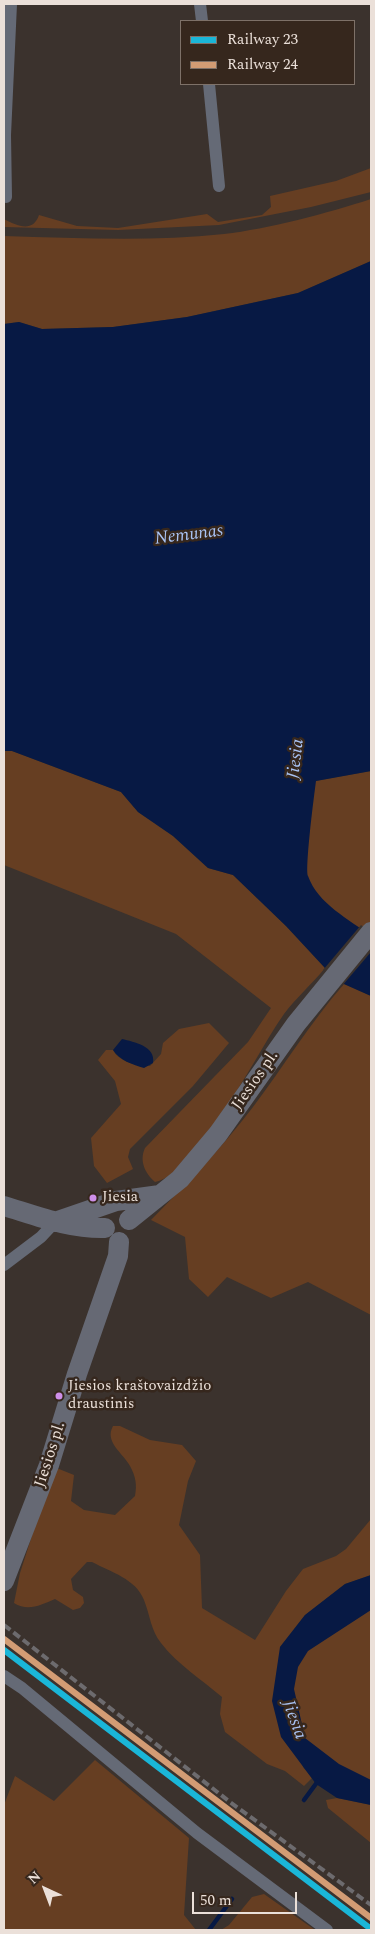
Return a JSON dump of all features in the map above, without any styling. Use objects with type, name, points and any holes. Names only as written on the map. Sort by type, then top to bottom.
[{"type":"main road","name":"Jiesios pl.","points":[[112,1235],[127,1240],[132,1232],[130,1220],[180,1179],[218,1134],[296,1024],[371,932]]},
{"type":"main road","points":[[55,1222],[116,1201],[160,1195]]},
{"type":"main road","points":[[4,1206],[55,1222],[112,1235]]},
{"type":"main road","name":"Jiesios pl.","points":[[4,1581],[49,1465],[77,1374],[118,1256],[112,1235]]},
{"type":"street","points":[[6,197],[5,135],[11,4]]},
{"type":"street","points":[[200,4],[202,20]]},
{"type":"street","points":[[208,85],[220,186]]},
{"type":"street","points":[[4,1265],[41,1237],[55,1222]]},
{"type":"street","points":[[4,1676],[22,1688],[197,1833],[327,1930]]},
{"type":"shaded area","points":[[371,168],[371,192],[311,207],[219,225],[118,230],[4,227],[4,219],[19,226],[29,226],[36,221],[39,215],[77,226],[118,228],[207,214],[218,222],[262,215],[271,207],[270,196],[336,181]]},
{"type":"shaded area","points":[[371,199],[371,261],[298,293],[187,317],[113,327],[42,329],[19,322],[4,324],[4,236],[141,239],[224,234],[298,220]]},
{"type":"shaded area","points":[[143,704],[315,781],[371,771],[371,970]]},
{"type":"shaded area","points":[[4,751],[12,751],[121,792],[138,812],[173,836],[208,868],[233,875],[286,926],[325,968],[284,1014],[226,1109],[189,1158],[172,1174],[155,1182],[148,1175],[144,1166],[143,1153],[145,1148],[248,1042],[271,1008],[176,934],[4,865]]},
{"type":"shaded area","points":[[344,984],[371,996],[371,1315],[308,1282],[271,1298],[227,1277],[208,1297],[189,1279],[185,1237],[151,1220],[229,1137]]},
{"type":"shaded area","points":[[209,1023],[229,1043],[193,1086],[130,1149],[128,1157],[133,1169],[107,1183],[94,1166],[91,1138],[121,1104],[115,1081],[98,1060],[106,1050],[113,1050],[124,1061],[150,1066],[161,1054],[163,1043],[179,1029]]},
{"type":"shaded area","points":[[113,1426],[120,1426],[150,1440],[182,1445],[196,1461],[188,1481],[179,1525],[200,1555],[202,1608],[255,1640],[286,1591],[303,1569],[336,1556],[346,1549],[371,1519],[371,1575],[345,1584],[305,1615],[280,1647],[303,1767],[312,1778],[304,1786],[285,1771],[267,1764],[225,1732],[220,1714],[222,1697],[167,1651],[155,1633],[144,1600],[129,1581],[92,1562],[87,1562],[71,1579],[73,1590],[83,1597],[84,1603],[80,1608],[73,1610],[55,1599],[29,1607],[19,1606],[14,1603],[20,1573],[54,1467],[74,1475],[71,1501],[84,1510],[115,1515],[135,1496],[134,1474],[113,1442],[111,1432]]},
{"type":"shaded area","points":[[371,1587],[371,1795],[297,1739],[288,1661]]},
{"type":"shaded area","points":[[95,1760],[189,1838],[184,1915],[196,1930],[4,1930],[4,1805],[15,1776],[54,1801]]},
{"type":"shaded area","points":[[337,1798],[371,1805],[371,1843],[328,1808],[326,1800]]},
{"type":"shaded area","points":[[264,1894],[315,1930],[221,1930],[229,1925],[252,1897]]},
{"type":"water","name":"Nemunas","points":[[371,261],[371,771],[316,781],[307,870],[308,876],[319,895],[335,910],[371,936],[371,996],[344,984],[325,968],[286,926],[233,875],[208,868],[173,836],[138,812],[121,792],[12,751],[4,751],[4,324],[19,322],[42,329],[113,327],[187,317],[298,293]]},
{"type":"water","points":[[122,1039],[138,1043],[148,1049],[153,1057],[153,1063],[144,1068],[131,1064],[119,1057],[113,1050]]},
{"type":"water","points":[[371,1575],[371,1610],[308,1651],[298,1667],[294,1689],[305,1738],[339,1764],[371,1780],[371,1805],[337,1798],[316,1784],[281,1737],[272,1701],[280,1647],[305,1615],[345,1584]]},
{"type":"pier","points":[[361,925],[371,933],[371,952],[342,986],[323,970]]},
{"type":"waterway","points":[[304,1800],[318,1781]]},
{"type":"waterway","points":[[209,1930],[232,1899]]},
{"type":"railway","points":[[4,1625],[230,1802],[371,1905]]},
{"type":"rail line","name":"24","points":[[4,1639],[371,1918]]},
{"type":"rail line","name":"23","points":[[4,1650],[371,1929]]},
{"type":"place","name":"Jiesia","points":[[93,1198]]},
{"type":"place","name":"Jiesios kraštovaizdžio draustinis","points":[[59,1396]]}]
